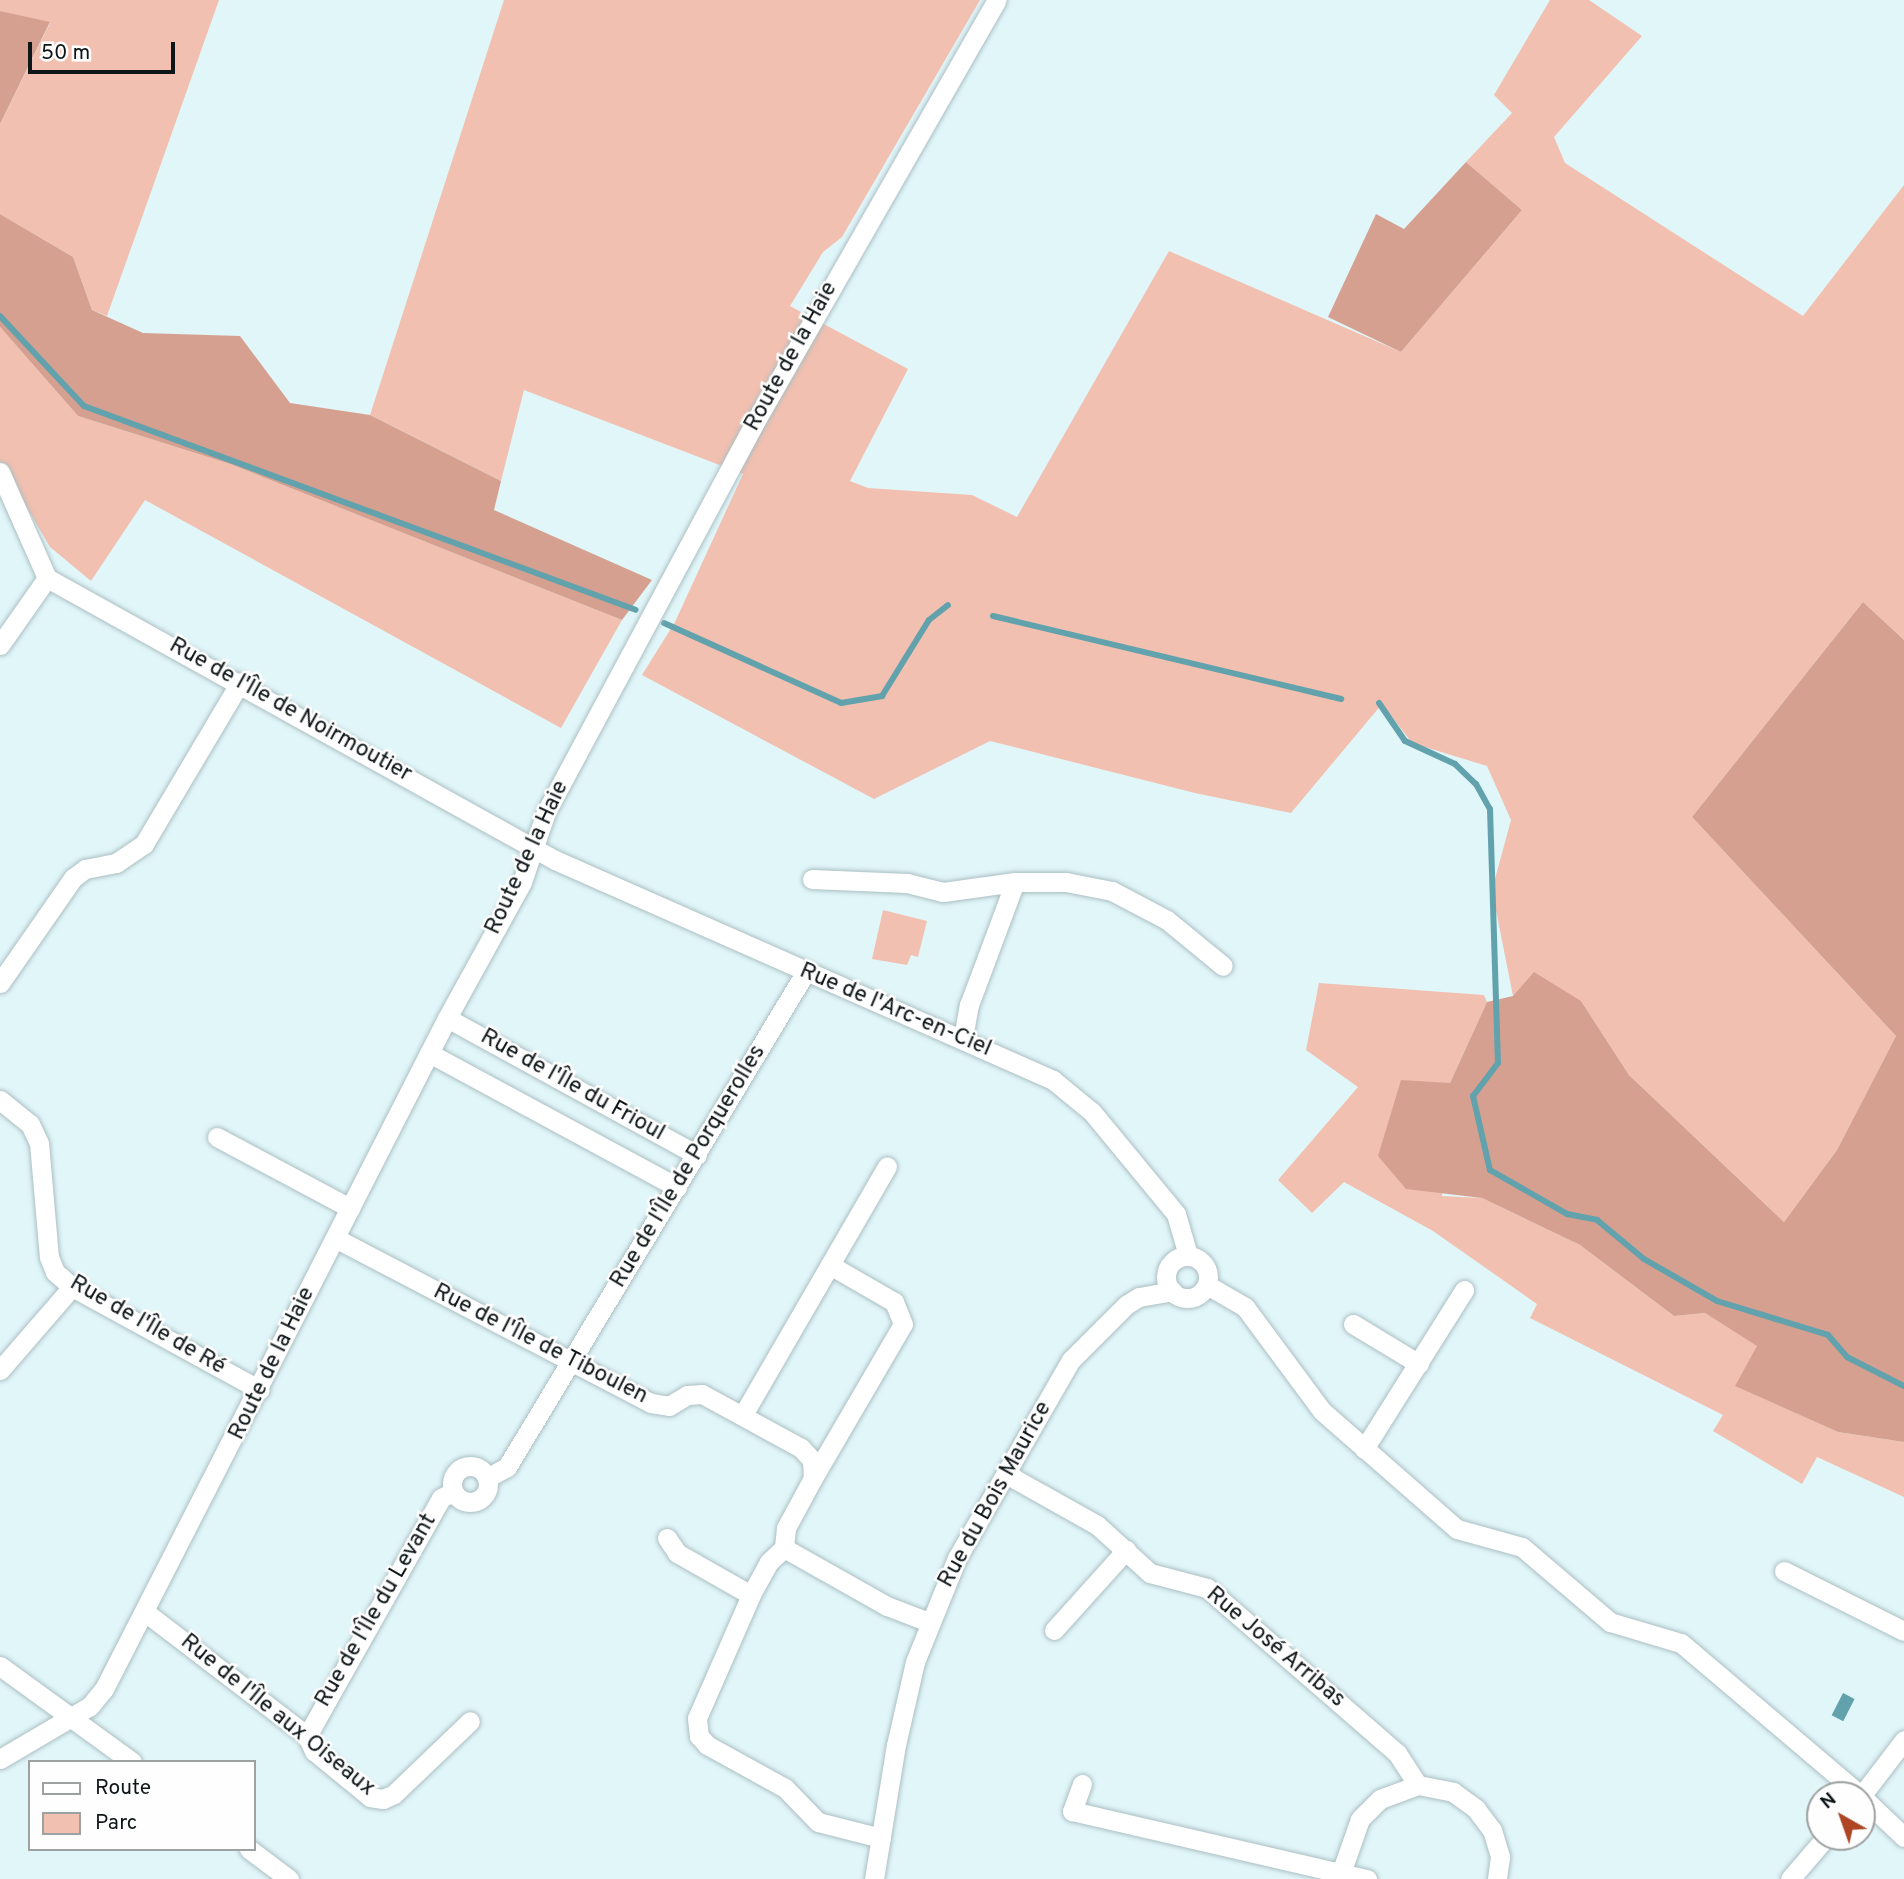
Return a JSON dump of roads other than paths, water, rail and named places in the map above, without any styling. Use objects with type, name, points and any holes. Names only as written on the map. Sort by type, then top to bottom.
[{"type":"street","name":"Route de la Haie","points":[[0,1759],[71,1718],[98,1699],[260,1390],[447,1018],[522,882],[531,848],[749,434],[997,0]]},
{"type":"street","points":[[0,472],[47,578],[0,645]]},
{"type":"street","name":"Rue de l'Île de Noirmoutier","points":[[47,578],[240,682],[531,848]]},
{"type":"street","points":[[0,983],[73,878],[85,869],[116,863],[144,844],[240,682]]},
{"type":"street","name":"Rue de l'Arc-en-Ciel","points":[[531,848],[805,973],[963,1038],[1053,1080],[1092,1112],[1177,1214],[1188,1255]]},
{"type":"street","points":[[812,879],[907,883],[943,892],[1015,882],[1066,882],[1112,891],[1167,920],[1223,966]]},
{"type":"street","points":[[963,1038],[969,1005],[1015,882]]},
{"type":"street","name":"Rue de l'Île de Porquerolles","points":[[573,1360],[805,973]]},
{"type":"street","name":"Rue de l'Île du Frioul","points":[[447,1018],[697,1155]]},
{"type":"street","points":[[429,1053],[677,1188]]},
{"type":"street","name":"Rue de l'Île de Ré","points":[[0,1100],[30,1124],[39,1143],[49,1257],[55,1272],[72,1287],[260,1390]]},
{"type":"street","points":[[217,1137],[350,1208]]},
{"type":"street","points":[[744,1413],[887,1166]]},
{"type":"street","name":"Rue de l'Île de Tiboulen","points":[[335,1238],[555,1357],[573,1360],[650,1403],[670,1406],[687,1395],[702,1394],[744,1413],[801,1448],[812,1460],[813,1478]]},
{"type":"street","points":[[1188,1255],[1205,1265],[1207,1285],[1191,1297],[1172,1291],[1167,1270],[1179,1257],[1188,1255]]},
{"type":"street","points":[[830,1265],[894,1302],[904,1324],[786,1528],[783,1548],[769,1562],[751,1595],[697,1718],[699,1736],[707,1745],[785,1788],[818,1822],[881,1838]]},
{"type":"street","points":[[1207,1285],[1245,1307],[1322,1411],[1457,1530],[1522,1547],[1610,1622],[1681,1643],[1843,1781]]},
{"type":"street","points":[[0,1370],[72,1287]]},
{"type":"street","points":[[1364,1449],[1464,1290]]},
{"type":"street","name":"Rue du Bois Maurice","points":[[874,1879],[896,1745],[929,1622],[957,1558],[1071,1360],[1102,1324],[1139,1297],[1172,1291]]},
{"type":"street","points":[[1353,1324],[1419,1364]]},
{"type":"street","name":"Rue de l'Île du Levant","points":[[306,1736],[441,1498],[453,1492],[452,1480],[464,1468],[480,1469],[487,1478],[507,1467],[573,1360]]},
{"type":"street","name":"Rue José Arribas","points":[[1006,1474],[1097,1525],[1150,1573],[1207,1588],[1397,1752],[1418,1785]]},
{"type":"street","points":[[667,1538],[677,1553],[751,1595]]},
{"type":"street","points":[[783,1548],[887,1606],[929,1622]]},
{"type":"street","points":[[1054,1630],[1126,1550]]},
{"type":"street","points":[[1784,1571],[1904,1631]]},
{"type":"street","name":"Rue de l'Île aux Oiseaux","points":[[145,1612],[306,1736],[314,1751],[370,1797],[383,1799],[470,1721]]},
{"type":"street","points":[[0,1667],[129,1760]]},
{"type":"street","points":[[1873,1781],[1904,1740]]},
{"type":"street","points":[[1082,1784],[1072,1811],[1367,1879]]},
{"type":"street","points":[[1341,1873],[1360,1819],[1380,1800],[1418,1785],[1453,1792],[1476,1809],[1492,1830],[1500,1857],[1497,1879]]},
{"type":"street","points":[[1876,1810],[1904,1837]]},
{"type":"street","points":[[252,1851],[289,1879]]},
{"type":"street","points":[[1790,1879],[1814,1851]]},
{"type":"water","points":[[1843,1693],[1855,1699],[1843,1721],[1832,1715]]},
{"type":"waterway","points":[[0,316],[84,406],[636,610]]},
{"type":"waterway","points":[[664,623],[841,703],[882,696],[929,620],[948,605]]},
{"type":"waterway","points":[[993,616],[1341,699]]},
{"type":"waterway","points":[[1379,703],[1405,741],[1455,764],[1476,784],[1490,809],[1498,1063],[1473,1096],[1490,1170],[1567,1214],[1597,1220],[1644,1259],[1717,1301],[1828,1335],[1847,1357],[1904,1386]]}]
